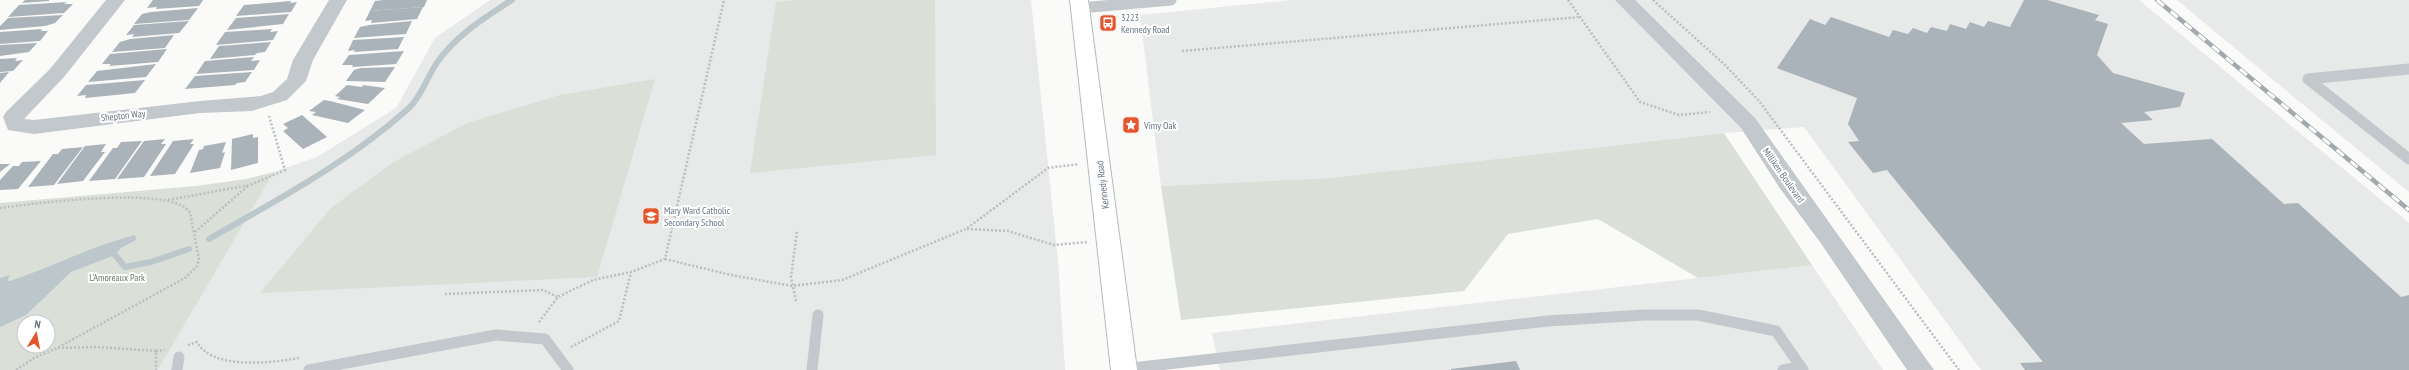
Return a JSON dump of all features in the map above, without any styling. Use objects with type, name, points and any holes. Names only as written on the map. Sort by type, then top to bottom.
[{"type":"main road","name":"Kennedy Road","points":[[1080,4],[1124,369]]},
{"type":"street","name":"Shepton Way","points":[[116,0],[57,72],[13,117],[16,125],[34,127],[98,118],[200,107],[252,105],[268,102],[280,96],[296,81],[303,60],[338,0]]},
{"type":"street","name":"Milliken Boulevard","points":[[1624,0],[1748,123],[1787,182],[1828,236],[1921,370]]},
{"type":"lane","points":[[1080,4],[1170,0]]},
{"type":"lane","points":[[2409,69],[2308,79],[2409,160]]},
{"type":"lane","points":[[812,370],[818,315]]},
{"type":"lane","points":[[1124,369],[1548,321],[1691,315],[1776,331],[1802,368],[1783,370]]},
{"type":"lane","points":[[309,370],[496,335],[545,339],[568,370]]},
{"type":"lane","points":[[177,351],[177,370]]},
{"type":"path","points":[[665,259],[724,0]]},
{"type":"path","points":[[1568,0],[1640,102],[1679,115],[1717,112]]},
{"type":"path","points":[[1182,51],[1580,16]]},
{"type":"path","points":[[168,200],[250,184],[285,170],[268,112]]},
{"type":"path","points":[[528,337],[558,297],[592,280],[631,272],[665,259],[731,275],[792,286],[842,280],[966,229],[1048,168],[1099,162]]},
{"type":"path","points":[[195,232],[250,184]]},
{"type":"path","points":[[0,208],[130,197],[168,200],[181,204],[188,209],[195,232],[199,263],[190,275],[57,348],[34,358],[16,370]]},
{"type":"path","points":[[966,229],[1008,231],[1054,244],[1108,240]]},
{"type":"path","points":[[796,301],[792,286],[797,231]]},
{"type":"path","points":[[556,354],[619,321],[631,272]]},
{"type":"path","points":[[445,294],[543,290],[558,297]]},
{"type":"path","points":[[57,348],[97,346],[156,351],[177,351],[197,342],[197,348]]},
{"type":"path","points":[[156,351],[156,370]]},
{"type":"shaded area","name":"Mary Ward Catholic Secondary School","points":[[490,0],[1031,0],[1058,261],[1065,370],[158,370],[274,172],[317,157],[396,108],[435,38]]},
{"type":"shaded area","points":[[1292,0],[2139,0],[2409,223],[2409,370],[1981,370],[1804,127],[1724,133],[1329,178],[1161,186],[1140,15]]},
{"type":"shaded area","points":[[2177,0],[2409,0],[2409,192],[2254,64]]},
{"type":"shaded area","points":[[135,235],[136,240],[121,248],[115,255],[71,272],[27,314],[16,314],[16,320],[0,327],[0,278],[10,275],[7,281],[10,281]]},
{"type":"shaded area","points":[[1812,265],[1883,370],[1220,370],[1212,333]]},
{"type":"green space","points":[[797,0],[935,0],[936,155],[750,173],[776,2]]},
{"type":"green space","points":[[655,79],[597,277],[260,293],[331,208],[392,163],[467,123],[560,95]]},
{"type":"green space","points":[[1724,133],[1812,265],[1698,278],[1598,219],[1508,234],[1464,291],[1181,320],[1161,186],[1329,178]]},
{"type":"green space","name":"L'Amoreaux Park","points":[[274,172],[158,370],[0,370],[0,203],[196,186],[246,179]]},
{"type":"building","points":[[25,0],[49,0],[49,1],[22,3]]},
{"type":"building","points":[[153,0],[203,0],[199,6],[156,9],[157,7],[147,8]]},
{"type":"building","points":[[427,0],[424,7],[370,11],[375,1]]},
{"type":"building","points":[[2024,0],[2047,0],[2099,15],[2095,20],[2108,24],[2097,55],[2113,73],[2185,93],[2180,107],[2144,112],[2153,120],[2121,123],[2144,144],[2212,139],[2284,204],[2298,203],[2401,297],[2409,295],[2409,370],[2025,370],[2020,363],[2043,362],[1887,170],[1873,173],[1848,142],[1859,141],[1848,124],[1857,98],[1777,68],[1810,19],[1825,25],[1831,17],[1889,37],[1893,30],[1908,34],[1913,28],[1927,33],[1931,27],[1947,31],[1950,24],[1966,29],[1970,22],[1984,27],[1988,21],[2010,27]]},
{"type":"building","points":[[291,1],[290,3],[297,2],[291,12],[236,16],[244,5]]},
{"type":"building","points":[[67,2],[64,4],[73,4],[64,13],[8,17],[19,5]]},
{"type":"building","points":[[423,7],[417,19],[371,23],[372,20],[365,21],[370,11]]},
{"type":"building","points":[[198,8],[189,20],[134,24],[142,14]]},
{"type":"building","points":[[289,14],[283,24],[227,30],[236,18]]},
{"type":"building","points":[[63,15],[55,23],[45,26],[0,30],[0,26],[8,18]]},
{"type":"building","points":[[189,21],[179,33],[132,37],[134,34],[126,35],[134,25]]},
{"type":"building","points":[[412,21],[406,34],[354,38],[360,27]]},
{"type":"building","points":[[42,29],[41,31],[48,31],[40,41],[0,44],[0,32]]},
{"type":"building","points":[[272,29],[270,32],[278,31],[273,40],[216,45],[225,32]]},
{"type":"building","points":[[174,35],[165,48],[112,52],[120,42],[130,39]]},
{"type":"building","points":[[404,37],[398,49],[354,52],[355,50],[348,51],[353,40]]},
{"type":"building","points":[[271,42],[265,52],[257,53],[255,55],[210,59],[219,46]]},
{"type":"building","points":[[37,43],[29,52],[0,56],[0,45]]},
{"type":"building","points":[[167,49],[158,62],[109,66],[111,64],[102,64],[110,54]]},
{"type":"building","points":[[404,51],[396,64],[352,67],[353,65],[342,65],[349,55]]},
{"type":"building","points":[[254,57],[251,61],[260,60],[254,70],[196,74],[205,61]]},
{"type":"building","points":[[17,58],[15,61],[23,60],[13,71],[0,72],[0,59]]},
{"type":"building","points":[[156,64],[146,77],[88,82],[97,71]]},
{"type":"building","points":[[395,67],[385,82],[346,81],[354,70],[361,68]]},
{"type":"building","points":[[9,72],[0,83],[0,73]]},
{"type":"building","points":[[252,72],[245,82],[237,83],[235,85],[185,89],[195,76]]},
{"type":"building","points":[[145,80],[135,93],[85,98],[86,95],[77,96],[86,85]]},
{"type":"building","points":[[347,85],[362,87],[363,85],[385,88],[368,104],[337,99],[340,97],[335,96]]},
{"type":"building","points":[[324,100],[365,110],[348,123],[312,115],[316,112],[309,111]]},
{"type":"building","points":[[302,115],[327,137],[303,149],[283,131],[288,128],[283,124]]},
{"type":"building","points":[[253,134],[253,138],[258,137],[258,163],[231,170],[232,139]]},
{"type":"building","points":[[165,139],[161,144],[166,144],[144,177],[117,179],[144,141]]},
{"type":"building","points":[[194,139],[190,144],[194,144],[175,174],[150,176],[173,141]]},
{"type":"building","points":[[142,141],[115,179],[89,181],[113,148],[117,148],[121,142]]},
{"type":"building","points":[[226,142],[222,153],[225,152],[220,168],[190,173],[199,150],[203,149],[204,146]]},
{"type":"building","points":[[106,144],[101,152],[105,152],[83,181],[57,184],[85,146]]},
{"type":"building","points":[[83,147],[54,185],[28,187],[53,154],[58,154],[62,149]]},
{"type":"building","points":[[41,161],[18,189],[0,190],[0,180],[13,166],[19,166],[22,162]]},
{"type":"building","points":[[0,164],[10,164],[0,172]]},
{"type":"building","points":[[1516,361],[1520,370],[1451,370],[1451,369]]},
{"type":"waterway","points":[[209,239],[313,179],[362,146],[413,104],[436,64],[461,36],[512,0]]},
{"type":"waterway","points":[[115,255],[125,267],[151,262],[189,249]]},
{"type":"railway","points":[[2157,0],[2409,210]]},
{"type":"place","name":"3223 Kennedy Road","points":[[1108,23]]},
{"type":"place","name":"Vimy Oak","points":[[1131,125]]},
{"type":"place","name":"Mary Ward Catholic Secondary School","points":[[651,216]]}]
